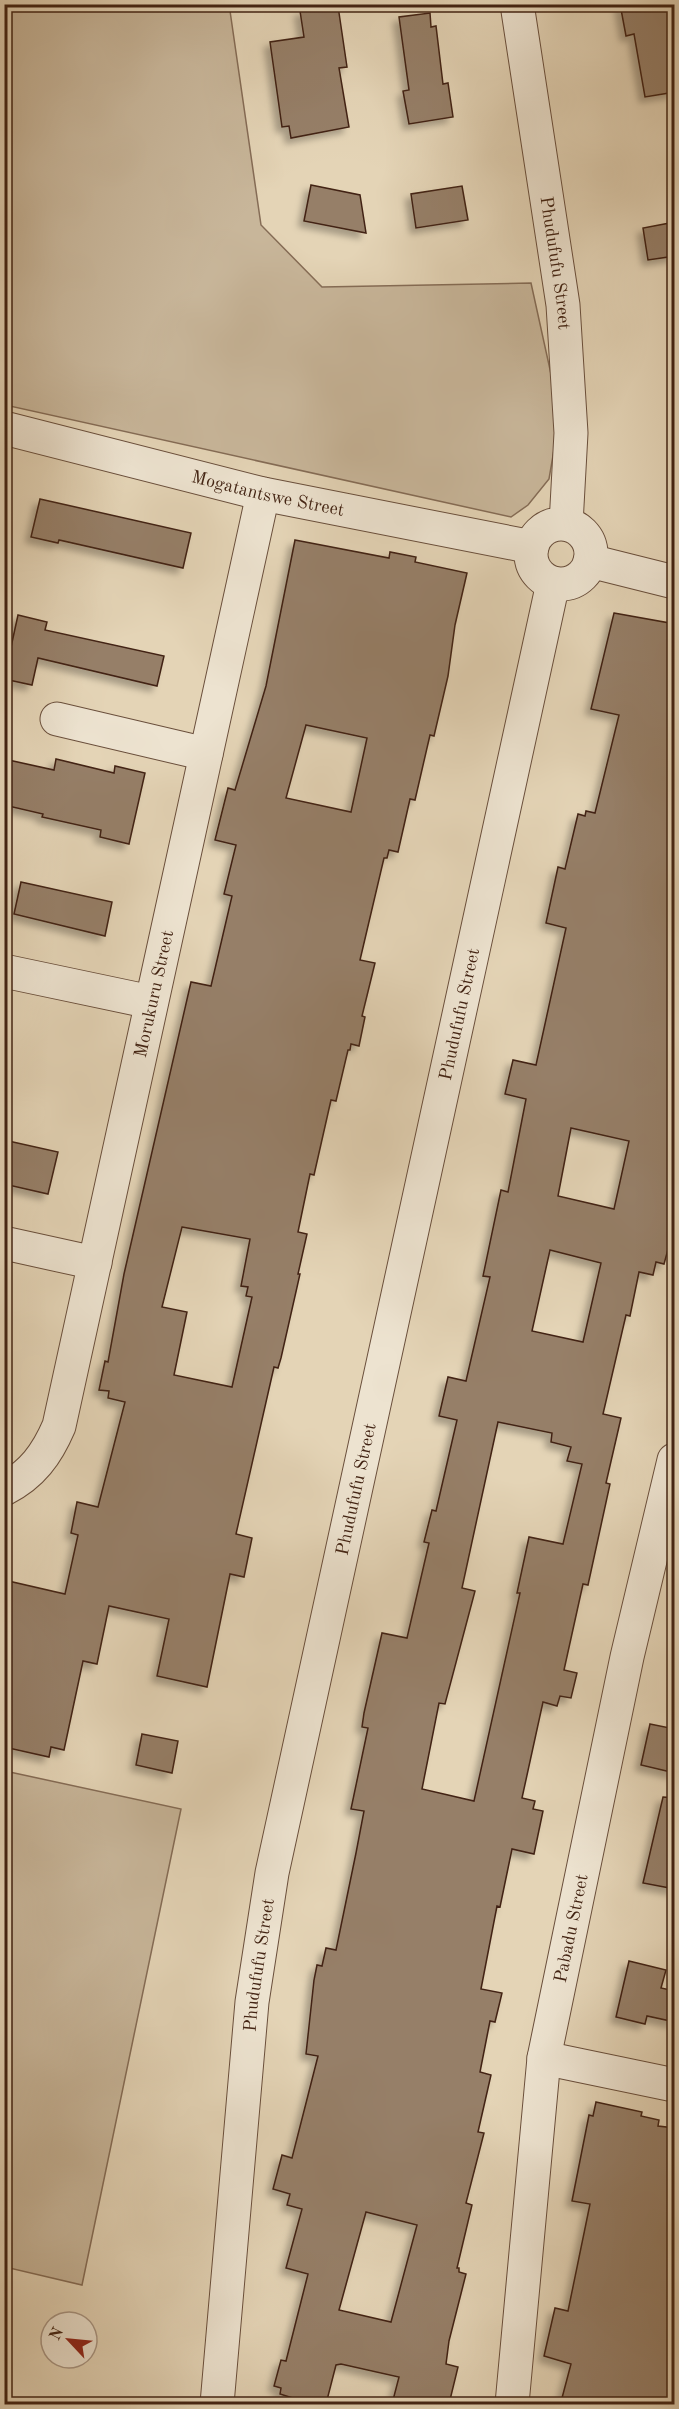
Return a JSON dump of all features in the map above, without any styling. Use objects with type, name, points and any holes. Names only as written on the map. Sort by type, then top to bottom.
[{"type":"street","name":"Phudufufu Street","points":[[517,4],[562,305],[571,433],[566,524]]},
{"type":"street","name":"Mogatantswe Street","points":[[4,428],[263,494],[532,547]]},
{"type":"street","name":"Morukuru Street","points":[[13,1485],[38,1464],[58,1426],[263,494]]},
{"type":"street","points":[[566,524],[583,534],[589,542],[590,561],[586,570],[572,583],[553,583],[543,579],[536,572],[532,562],[532,547],[539,534],[547,528],[566,524]]},
{"type":"street","points":[[590,561],[675,582]]},
{"type":"street","name":"Phudufufu Street","points":[[216,2404],[252,2002],[272,1873],[553,583]]},
{"type":"street","points":[[57,719],[206,754]]},
{"type":"street","points":[[4,970],[152,1002]]},
{"type":"street","points":[[4,1243],[95,1263]]},
{"type":"street","name":"Pabadu Street","points":[[512,2404],[544,2058],[627,1657],[675,1460]]},
{"type":"street","points":[[544,2058],[675,2085]]},
{"type":"shaded area","points":[[229,4],[261,225],[322,287],[531,283],[560,415],[549,479],[528,505],[511,517],[5,405],[5,5]]},
{"type":"shaded area","points":[[5,1771],[181,1809],[82,2285],[5,2267]]},
{"type":"building","points":[[620,4],[675,4],[675,92],[645,97],[634,34],[626,36]]},
{"type":"building","points":[[338,6],[347,67],[339,68],[349,127],[291,138],[289,126],[282,127],[270,42],[304,37],[300,11]]},
{"type":"building","points":[[430,13],[431,27],[436,26],[443,84],[448,83],[453,117],[409,124],[403,91],[409,90],[399,17]]},
{"type":"building","points":[[311,185],[360,195],[366,233],[304,221]]},
{"type":"building","points":[[462,186],[468,220],[416,228],[411,194]]},
{"type":"building","points":[[675,222],[675,256],[648,260],[643,228]]},
{"type":"building","points":[[40,499],[191,533],[183,568],[59,540],[58,543],[31,537]]},
{"type":"building","points":[[295,540],[389,558],[390,552],[416,557],[415,562],[467,573],[455,625],[448,676],[434,736],[430,735],[415,800],[410,799],[398,852],[389,850],[387,858],[384,858],[360,960],[375,963],[362,1016],[365,1017],[359,1046],[351,1044],[348,1050],[336,1101],[331,1100],[314,1175],[310,1174],[298,1232],[307,1234],[298,1274],[300,1274],[281,1358],[278,1368],[274,1367],[236,1534],[252,1538],[244,1577],[230,1574],[207,1687],[157,1676],[169,1619],[109,1606],[97,1664],[83,1661],[64,1750],[51,1747],[49,1757],[4,1747],[4,1580],[65,1594],[78,1535],[71,1533],[77,1502],[98,1507],[125,1402],[108,1398],[109,1391],[99,1390],[105,1361],[108,1362],[124,1274],[191,982],[211,986],[232,896],[224,894],[236,845],[215,840],[228,788],[235,790],[266,686]],"holes":[[[306,725],[367,738],[351,812],[286,798]],[[182,1227],[250,1239],[241,1286],[248,1287],[246,1296],[252,1297],[232,1387],[174,1375],[187,1312],[162,1307]]]},
{"type":"building","points":[[614,613],[675,624],[675,1243],[670,1242],[664,1264],[656,1262],[653,1275],[639,1272],[630,1316],[626,1315],[603,1414],[621,1418],[606,1483],[610,1484],[588,1585],[583,1584],[564,1670],[577,1673],[571,1698],[560,1696],[557,1706],[543,1702],[522,1798],[535,1801],[533,1809],[543,1811],[534,1854],[512,1849],[500,1907],[497,1906],[481,1989],[502,1993],[495,2022],[490,2021],[480,2072],[491,2075],[478,2132],[484,2133],[466,2203],[472,2205],[457,2268],[459,2272],[466,2274],[449,2341],[446,2364],[458,2367],[449,2404],[392,2404],[399,2377],[341,2364],[336,2365],[326,2404],[295,2404],[296,2399],[280,2394],[281,2388],[274,2386],[281,2360],[286,2361],[308,2274],[286,2268],[302,2209],[287,2205],[290,2194],[273,2189],[282,2155],[292,2158],[318,2056],[306,2054],[314,1980],[317,1965],[322,1966],[326,1948],[336,1950],[356,1853],[364,1811],[351,1809],[368,1728],[362,1727],[364,1713],[382,1633],[407,1638],[429,1543],[424,1542],[432,1510],[436,1511],[457,1420],[439,1416],[448,1377],[466,1381],[490,1277],[483,1276],[501,1190],[508,1192],[526,1099],[505,1094],[513,1060],[536,1065],[566,928],[546,923],[558,867],[565,869],[578,814],[585,816],[586,811],[595,813],[619,715],[591,709]],"holes":[[[571,1128],[629,1141],[614,1209],[558,1196]],[[550,1250],[601,1263],[583,1342],[532,1331]],[[498,1422],[552,1433],[551,1442],[571,1447],[567,1461],[582,1464],[563,1544],[529,1537],[517,1593],[520,1593],[474,1801],[422,1789],[439,1703],[445,1704],[475,1591],[462,1588]],[[366,2212],[417,2225],[391,2322],[339,2310]]]},
{"type":"building","points":[[18,615],[47,622],[45,630],[164,656],[157,686],[38,658],[32,685],[4,679]]},
{"type":"building","points":[[4,759],[54,770],[56,759],[114,773],[115,766],[145,773],[129,844],[100,837],[101,830],[42,817],[43,814],[4,805]]},
{"type":"building","points":[[21,882],[112,902],[105,936],[14,914]]},
{"type":"building","points":[[4,1140],[58,1152],[48,1194],[4,1184]]},
{"type":"building","points":[[650,1724],[675,1729],[675,1773],[641,1765]]},
{"type":"building","points":[[142,1734],[178,1741],[172,1773],[136,1765]]},
{"type":"building","points":[[663,1797],[675,1798],[675,1889],[643,1883]]},
{"type":"building","points":[[629,1961],[666,1970],[661,1988],[675,1991],[675,2022],[647,2016],[645,2024],[616,2017]]},
{"type":"building","points":[[596,2102],[642,2112],[641,2116],[659,2120],[658,2126],[675,2128],[675,2404],[591,2404],[562,2398],[571,2364],[544,2356],[555,2308],[568,2311],[590,2204],[572,2201],[589,2115],[593,2116]]}]
